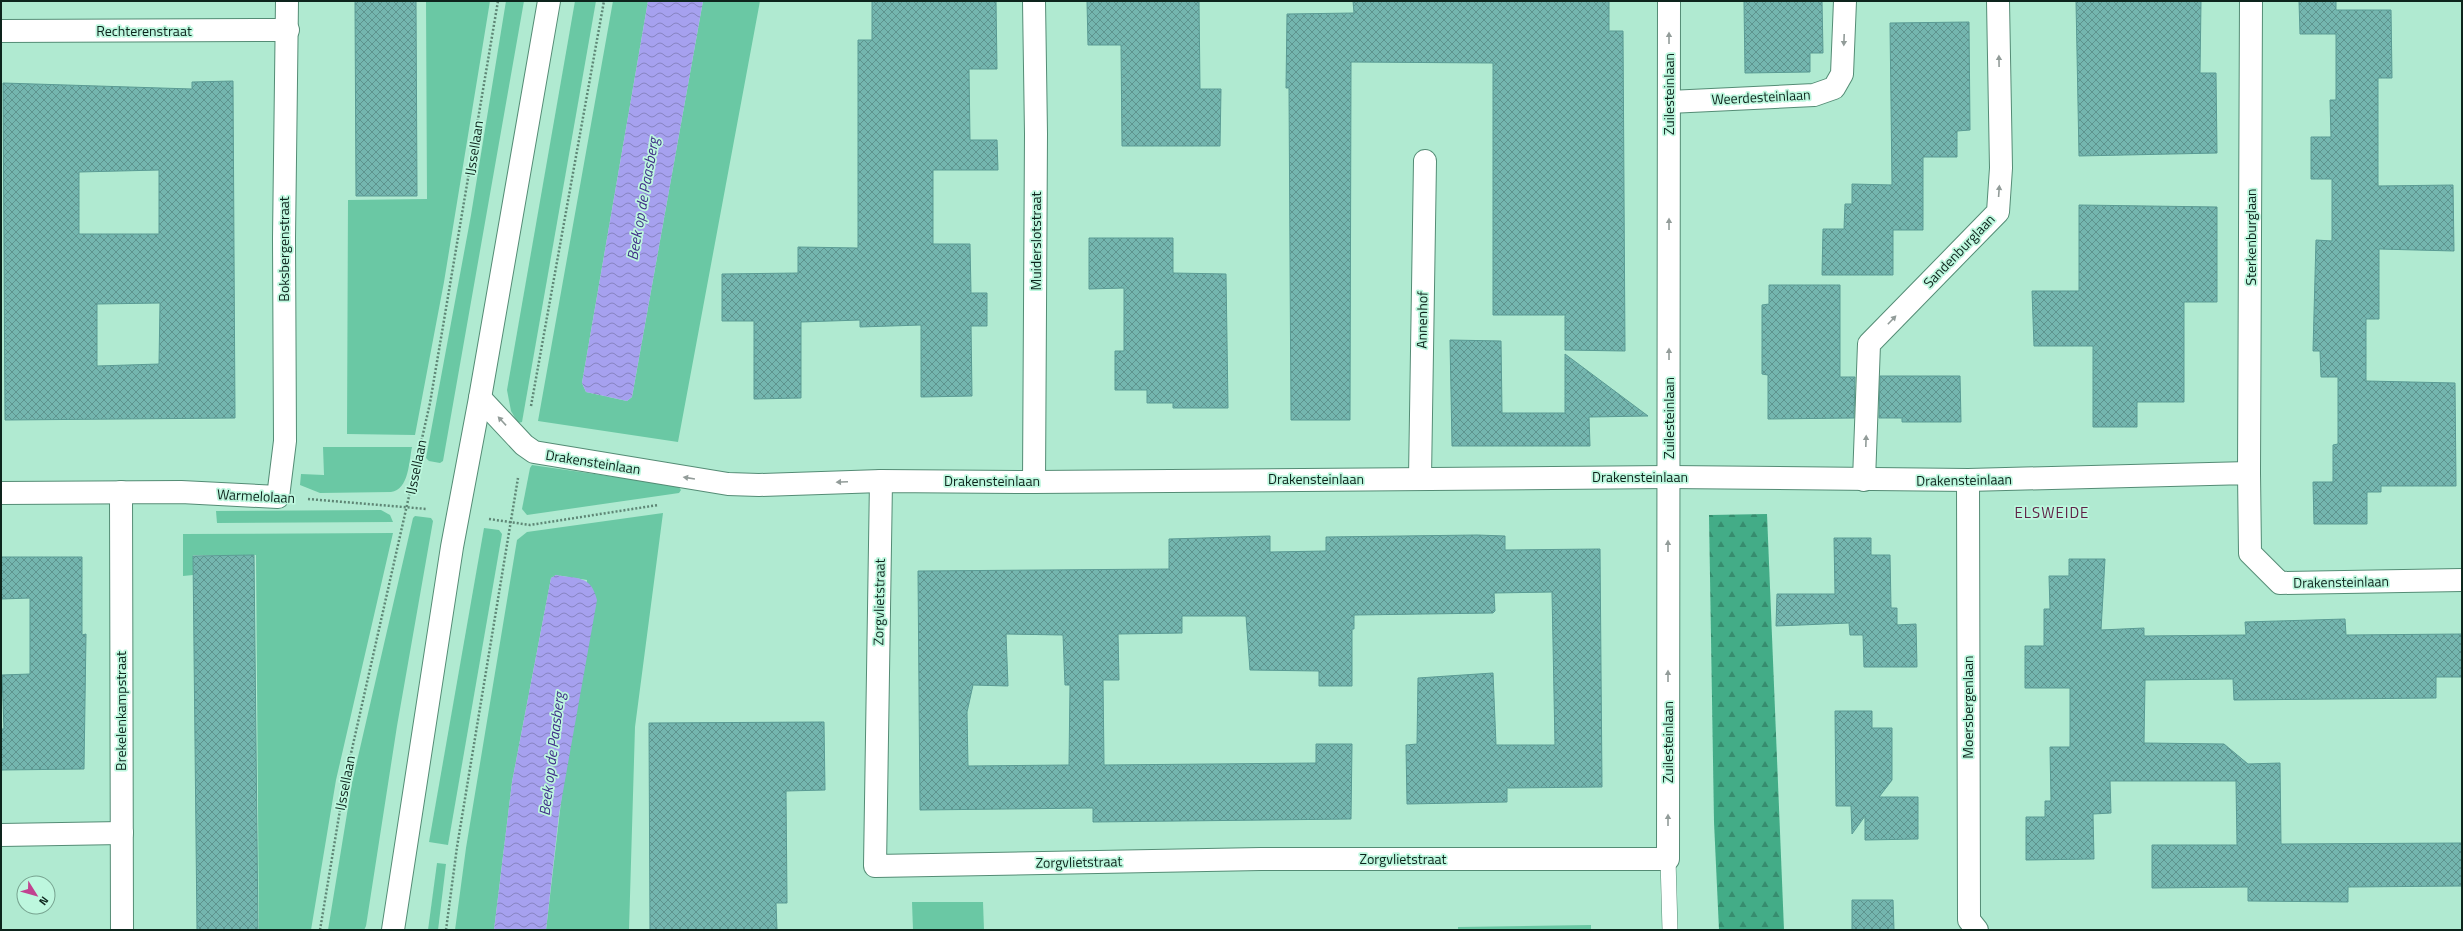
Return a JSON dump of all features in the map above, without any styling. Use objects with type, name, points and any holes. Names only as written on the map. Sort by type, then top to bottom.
[{"type":"street","name":"Boksbergenstraat","points":[[278,497],[285,441],[284,238],[288,30],[287,1]]},
{"type":"street","points":[[393,930],[452,547],[480,398],[549,1]]},
{"type":"street","name":"Muiderslotstraat","points":[[1034,1],[1036,134],[1034,482]]},
{"type":"street","name":"Zuilesteinlaan","points":[[1668,859],[1669,1]]},
{"type":"street","name":"Weerdesteinlaan","points":[[1669,102],[1814,95],[1834,88],[1842,74],[1845,1]]},
{"type":"street","name":"Sandenburglaan","points":[[1864,480],[1869,344],[1998,212],[2001,168],[1998,1]]},
{"type":"street","name":"Sterkenburglaan","points":[[2248,473],[2251,1]]},
{"type":"street","name":"Rechterenstraat","points":[[1,31],[288,30]]},
{"type":"street","name":"Annenhof","points":[[1420,478],[1425,161]]},
{"type":"street","name":"Drakensteinlaan","points":[[480,398],[524,445],[534,452],[728,484],[759,485],[881,481],[1034,482],[1669,477],[1968,480],[2248,473],[2250,553],[2280,583],[2462,580]]},
{"type":"street","name":"Moersbergenlaan","points":[[1968,480],[1969,920],[1977,930]]},
{"type":"street","name":"Zorgvlietstraat","points":[[881,481],[875,866],[1261,859],[1668,859]]},
{"type":"street","name":"Brekelenkampstraat","points":[[121,492],[122,930]]},
{"type":"street","name":"Warmelolaan","points":[[1,493],[181,492],[278,497]]},
{"type":"street","points":[[1,835],[122,834]]},
{"type":"lane","name":"Zuilesteinlaan","points":[[1668,859],[1670,930]]},
{"type":"path","name":"IJssellaan","points":[[320,930],[345,780],[430,404],[498,1]]},
{"type":"path","name":"Warmelolaan","points":[[278,497],[407,506],[530,525],[660,505]]},
{"type":"green space","points":[[426,1],[490,1],[444,282],[415,435],[347,434],[348,200],[427,199]]},
{"type":"green space","points":[[506,1],[524,1],[443,461],[440,463],[429,461],[426,458],[471,215]]},
{"type":"green space","points":[[575,1],[596,1],[522,422],[518,423],[511,411],[507,390]]},
{"type":"green space","points":[[613,1],[648,1],[582,383],[586,392],[627,401],[632,397],[703,1],[760,1],[678,442],[538,421]]},
{"type":"green space","points":[[323,447],[412,447],[405,481],[397,490],[391,492],[320,493],[300,485],[301,474],[324,475]]},
{"type":"green space","points":[[532,465],[678,486],[681,490],[679,493],[527,515],[522,509],[530,468]]},
{"type":"green space","points":[[381,510],[390,515],[393,522],[217,523],[216,511]]},
{"type":"green space","points":[[663,513],[635,727],[629,930],[546,930],[587,580],[556,575],[551,578],[512,782],[494,930],[455,930],[466,848],[517,540],[527,532]]},
{"type":"green space","points":[[1767,514],[1784,930],[1719,930],[1714,822],[1709,515]]},
{"type":"green space","points":[[415,516],[431,518],[433,521],[397,726],[366,926],[364,930],[328,930],[352,783],[413,518]]},
{"type":"green space","points":[[484,528],[499,530],[502,534],[448,845],[429,842]]},
{"type":"green space","points":[[393,533],[336,780],[311,930],[259,930],[256,555],[193,555],[193,575],[183,576],[183,534]]},
{"type":"green space","points":[[437,863],[446,864],[438,930],[428,930]]},
{"type":"green space","points":[[912,902],[983,902],[984,930],[913,930]]},
{"type":"green space","points":[[1591,925],[1591,930],[1458,930],[1458,927]]},
{"type":"water","name":"Beek op de Paasberg","points":[[648,1],[703,1],[632,397],[627,401],[586,392],[582,383]]},
{"type":"water","name":"Beek op de Paasberg","points":[[556,575],[577,578],[587,582],[591,586],[597,600],[559,814],[546,930],[494,930],[512,782],[551,578]]},
{"type":"building","points":[[355,1],[416,1],[417,196],[356,196]]},
{"type":"building","points":[[872,1],[996,1],[997,69],[969,69],[970,140],[997,140],[998,170],[933,170],[933,244],[970,244],[971,293],[987,293],[987,326],[971,326],[972,396],[921,397],[921,325],[860,327],[860,320],[801,322],[801,398],[754,399],[754,321],[722,321],[722,274],[798,273],[798,247],[858,248],[858,40],[872,40]]},
{"type":"building","points":[[1087,1],[1199,1],[1200,89],[1221,89],[1220,146],[1122,146],[1121,45],[1088,45]]},
{"type":"building","points":[[1353,1],[1609,1],[1609,31],[1623,31],[1625,351],[1565,350],[1565,315],[1493,315],[1493,63],[1351,62],[1350,420],[1291,420],[1289,88],[1286,88],[1287,14],[1354,13]]},
{"type":"building","points":[[1822,1],[1823,53],[1810,53],[1810,72],[1745,73],[1744,2]]},
{"type":"building","points":[[2076,1],[2201,1],[2200,73],[2216,73],[2217,153],[2079,156]]},
{"type":"building","points":[[2299,1],[2336,1],[2336,10],[2391,10],[2392,78],[2378,78],[2378,186],[2453,185],[2454,251],[2379,249],[2379,319],[2366,319],[2366,381],[2455,383],[2456,486],[2381,486],[2381,492],[2367,492],[2367,524],[2314,524],[2313,482],[2333,482],[2333,445],[2338,444],[2338,377],[2321,377],[2320,351],[2313,351],[2316,240],[2332,241],[2332,179],[2311,179],[2311,137],[2331,137],[2330,100],[2336,100],[2336,34],[2300,34]]},
{"type":"building","points":[[1969,22],[1970,130],[1957,131],[1957,157],[1923,157],[1923,230],[1893,230],[1893,275],[1822,275],[1823,229],[1844,229],[1845,204],[1852,204],[1852,184],[1892,185],[1890,23]]},
{"type":"building","points":[[233,81],[235,418],[5,420],[3,83],[192,89],[192,82]],"holes":[[[159,170],[159,234],[79,234],[79,172]],[[160,303],[159,364],[97,366],[97,304]]]},
{"type":"building","points":[[2079,205],[2217,207],[2217,302],[2184,302],[2184,402],[2137,402],[2137,427],[2093,427],[2093,346],[2034,346],[2032,291],[2079,291]]},
{"type":"building","points":[[1089,238],[1173,238],[1173,273],[1226,274],[1228,408],[1173,408],[1173,403],[1147,403],[1147,390],[1115,390],[1115,351],[1124,351],[1124,288],[1089,289]]},
{"type":"building","points":[[1769,285],[1840,285],[1840,377],[1855,377],[1854,418],[1768,419],[1768,375],[1762,374],[1762,305],[1769,304]]},
{"type":"building","points":[[1450,340],[1501,341],[1502,413],[1565,413],[1565,354],[1648,416],[1589,417],[1590,446],[1452,446]]},
{"type":"building","points":[[1880,376],[1960,376],[1961,422],[1902,422],[1902,418],[1879,418]]},
{"type":"building","points":[[1270,536],[1270,552],[1326,551],[1326,537],[1505,536],[1505,550],[1600,549],[1602,787],[1507,788],[1507,802],[1407,804],[1406,745],[1417,744],[1418,678],[1493,673],[1496,745],[1555,745],[1552,592],[1494,593],[1495,611],[1493,613],[1354,615],[1354,629],[1352,629],[1352,686],[1319,686],[1319,671],[1250,670],[1246,616],[1182,616],[1182,633],[1118,634],[1119,680],[1103,680],[1104,765],[1316,763],[1316,744],[1352,744],[1351,819],[1093,822],[1093,808],[920,810],[918,571],[1169,569],[1169,539]],"holes":[[[1006,634],[1063,635],[1065,685],[1070,685],[1069,765],[968,766],[967,712],[973,685],[1008,686]]]},
{"type":"building","points":[[1834,538],[1871,538],[1871,555],[1890,555],[1891,608],[1897,608],[1897,625],[1916,624],[1917,667],[1864,667],[1863,635],[1850,635],[1849,623],[1776,626],[1777,594],[1835,594]]},
{"type":"building","points":[[254,555],[258,930],[197,930],[193,556]]},
{"type":"building","points":[[1,557],[82,557],[82,635],[86,634],[84,769],[1,770],[1,729],[4,729],[2,675],[30,674],[30,598],[1,599]]},
{"type":"building","points":[[2069,559],[2105,559],[2101,630],[2144,628],[2144,636],[2246,635],[2245,622],[2345,619],[2346,635],[2462,634],[2462,677],[2436,677],[2436,698],[2234,700],[2233,679],[2145,680],[2144,743],[2224,744],[2248,764],[2280,763],[2281,844],[2462,843],[2462,886],[2348,887],[2348,902],[2248,901],[2248,887],[2152,888],[2152,845],[2237,845],[2236,781],[2110,781],[2111,813],[2093,814],[2094,859],[2026,860],[2026,817],[2045,817],[2045,801],[2051,801],[2050,747],[2070,747],[2070,688],[2025,688],[2025,646],[2044,646],[2044,609],[2050,609],[2049,576],[2069,576]]},
{"type":"building","points":[[1835,711],[1872,711],[1872,728],[1892,728],[1892,780],[1879,797],[1918,797],[1918,839],[1865,840],[1865,816],[1852,834],[1851,806],[1836,806]]},
{"type":"building","points":[[824,722],[825,790],[786,791],[787,903],[776,903],[777,930],[650,930],[649,723]]},
{"type":"building","points":[[1852,900],[1893,900],[1894,930],[1852,930]]},
{"type":"district","name":"ELSWEIDE","points":[[2052,513]]}]
